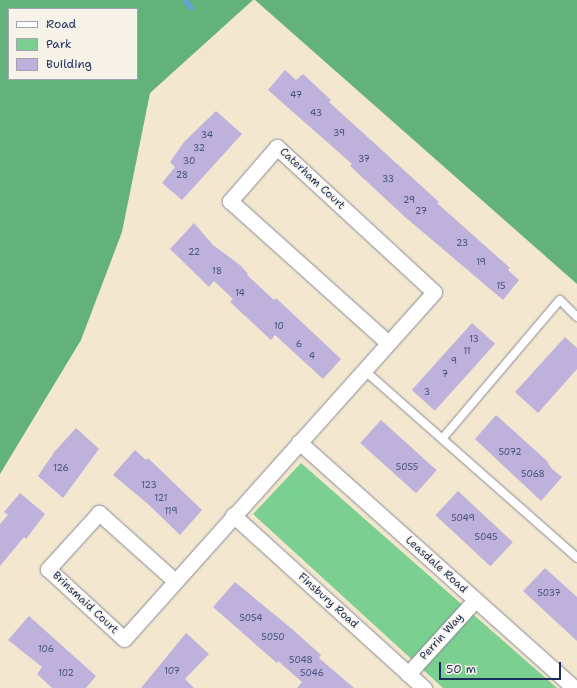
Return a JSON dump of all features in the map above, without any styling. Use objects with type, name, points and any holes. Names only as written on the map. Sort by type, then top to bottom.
[{"type":"street","name":"Caterham Court","points":[[299,442],[434,292],[276,147],[230,201],[388,343]]},
{"type":"street","name":"Brinsmaid Court","points":[[174,580],[99,513],[48,568],[124,639],[174,580],[299,442]]},
{"type":"street","name":"Leasdale Road","points":[[299,442],[574,688]]},
{"type":"street","name":"Finsbury Road","points":[[233,515],[424,688]]},
{"type":"street","name":"Perrin Way","points":[[408,674],[475,600]]},
{"type":"lane","points":[[442,439],[560,300],[577,317]]},
{"type":"lane","points":[[364,370],[577,558]]},
{"type":"green space","points":[[0,0],[253,0],[150,93],[122,232],[81,340],[0,474]]},
{"type":"green space","points":[[255,0],[577,0],[577,284]]},
{"type":"green space","points":[[301,463],[557,688],[443,688],[253,514]]},
{"type":"building","points":[[285,70],[296,80],[303,74],[331,100],[329,102],[439,202],[437,203],[510,268],[508,270],[519,280],[503,300],[405,217],[350,166],[352,164],[268,90]]},
{"type":"building","points":[[216,111],[242,134],[182,200],[162,183],[175,167],[170,162],[184,142]]},
{"type":"building","points":[[194,223],[213,245],[240,265],[248,274],[247,275],[274,300],[276,298],[341,359],[323,379],[275,335],[271,340],[230,302],[233,299],[214,281],[209,287],[170,249]]},
{"type":"building","points":[[472,323],[495,344],[435,411],[412,390]]},
{"type":"building","points":[[565,337],[577,348],[577,369],[538,413],[515,392]]},
{"type":"building","points":[[496,415],[547,461],[551,468],[562,477],[541,501],[475,439]]},
{"type":"building","points":[[381,420],[437,470],[416,493],[360,443]]},
{"type":"building","points":[[76,428],[99,449],[63,498],[38,476],[55,451]]},
{"type":"building","points":[[135,450],[146,460],[148,458],[202,510],[180,535],[148,504],[113,475]]},
{"type":"building","points":[[458,491],[513,542],[490,566],[435,515]]},
{"type":"building","points":[[20,493],[45,514],[26,539],[24,537],[0,566],[0,524],[8,515],[4,512]]},
{"type":"building","points":[[545,568],[577,597],[577,641],[523,591]]},
{"type":"building","points":[[235,582],[292,629],[321,655],[319,658],[354,688],[297,688],[302,682],[278,661],[277,663],[213,607]]},
{"type":"building","points":[[29,616],[96,676],[86,688],[52,688],[37,674],[42,667],[8,640]]},
{"type":"building","points":[[186,633],[209,654],[185,679],[194,688],[141,688]]},
{"type":"waterway","points":[[185,0],[191,8]]}]
